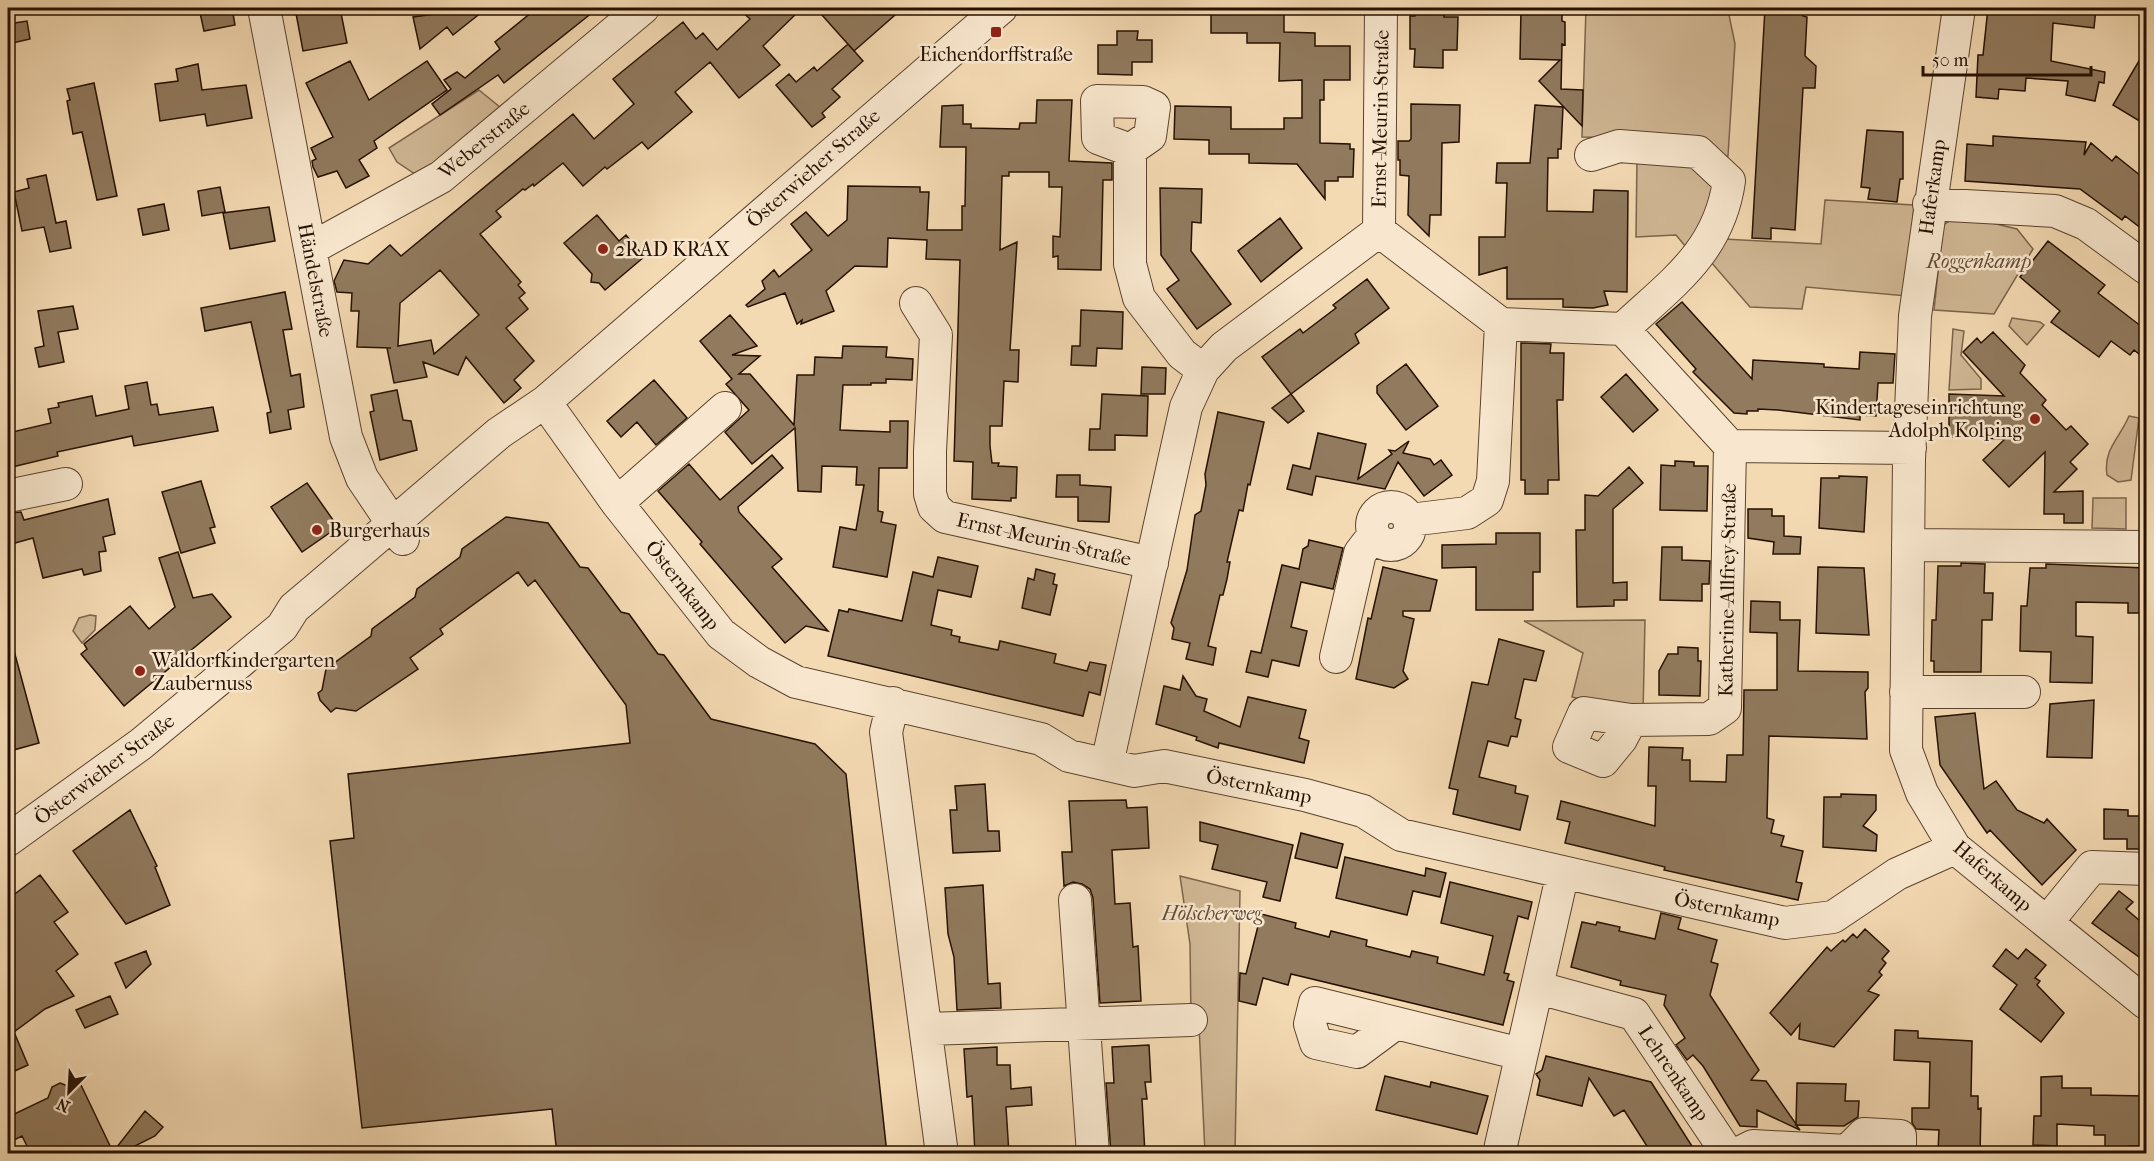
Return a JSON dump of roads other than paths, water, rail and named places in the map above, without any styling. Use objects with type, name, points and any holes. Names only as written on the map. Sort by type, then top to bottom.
[{"type":"street","name":"Händelstraße","points":[[264,8],[346,437],[362,477],[398,532]]},
{"type":"street","name":"Weberstraße","points":[[310,249],[441,177],[643,8]]},
{"type":"street","name":"Österwieher Straße","points":[[8,840],[141,744],[282,627],[321,609],[398,532],[513,445],[545,402],[1001,8]]},
{"type":"street","name":"Ernst-Meurin-Straße","points":[[1378,231],[1381,8]]},
{"type":"street","name":"Haferkamp","points":[[1959,8],[1929,204],[1915,316],[1910,448],[1906,750],[1922,793],[1955,848],[2146,1003]]},
{"type":"street","points":[[1591,155],[1619,146],[1698,152],[1729,181],[1726,200],[1703,252],[1623,329]]},
{"type":"street","points":[[1130,150],[1130,264],[1139,298],[1182,354],[1203,370]]},
{"type":"street","points":[[1929,204],[2055,211],[2086,224],[2146,268]]},
{"type":"street","name":"Ernst-Meurin-Straße","points":[[1378,231],[1501,324]]},
{"type":"street","name":"Ernst-Meurin-Straße","points":[[1107,764],[1186,406],[1203,370],[1224,347],[1378,231]]},
{"type":"street","name":"Ernst-Meurin-Straße","points":[[916,303],[936,335],[930,451],[930,494],[934,507],[945,517],[1152,563]]},
{"type":"street","points":[[1336,657],[1360,553],[1373,536],[1372,520],[1383,508],[1399,508],[1410,520],[1467,513],[1487,500],[1493,481],[1501,324],[1623,329],[1730,446],[1910,448]]},
{"type":"street","name":"Östernkamp","points":[[545,402],[617,502],[721,634],[759,662],[796,682],[1041,739],[1069,756],[1134,771],[1164,766],[1305,795],[1363,811],[1401,835],[1785,923],[1833,917],[1897,874],[1955,848]]},
{"type":"street","points":[[617,502],[725,408]]},
{"type":"street","name":"Katherine-Allfrey-Straße","points":[[1631,720],[1709,719],[1725,708],[1730,446]]},
{"type":"street","points":[[8,496],[66,484]]},
{"type":"street","points":[[1908,545],[2146,547]]},
{"type":"street","points":[[1906,692],[2024,692]]},
{"type":"street","points":[[893,703],[886,732],[942,1154]]},
{"type":"street","name":"Haferkamp","points":[[2047,922],[2092,867],[2146,869]]},
{"type":"street","points":[[1499,1154],[1521,1054],[1539,988],[1563,872]]},
{"type":"street","points":[[1075,900],[1094,1154]]},
{"type":"street","name":"Lehrenkamp","points":[[1539,988],[1634,1014],[1728,1154]]},
{"type":"street","points":[[927,1029],[1191,1020]]},
{"type":"street","points":[[1396,1023],[1521,1054]]},
{"type":"street","points":[[1737,1154],[1753,1146],[1848,1152],[1864,1134],[1900,1136],[1900,1154]]},
{"type":"place","name":"Eichendorffstraße","points":[[996,32]]},
{"type":"place","name":"2RAD KRAX","points":[[603,249]]},
{"type":"place","name":"Kindertageseinrichtung Adolph Kolping","points":[[2035,419]]},
{"type":"place","name":"Burgerhaus","points":[[317,530]]},
{"type":"place","name":"Waldorfkindergarten Zaubernuss","points":[[140,671]]},
{"type":"park label","name":"Roggenkamp","points":[[1979,261]]},
{"type":"park label","name":"Hölscherweg","points":[[1212,913]]}]
